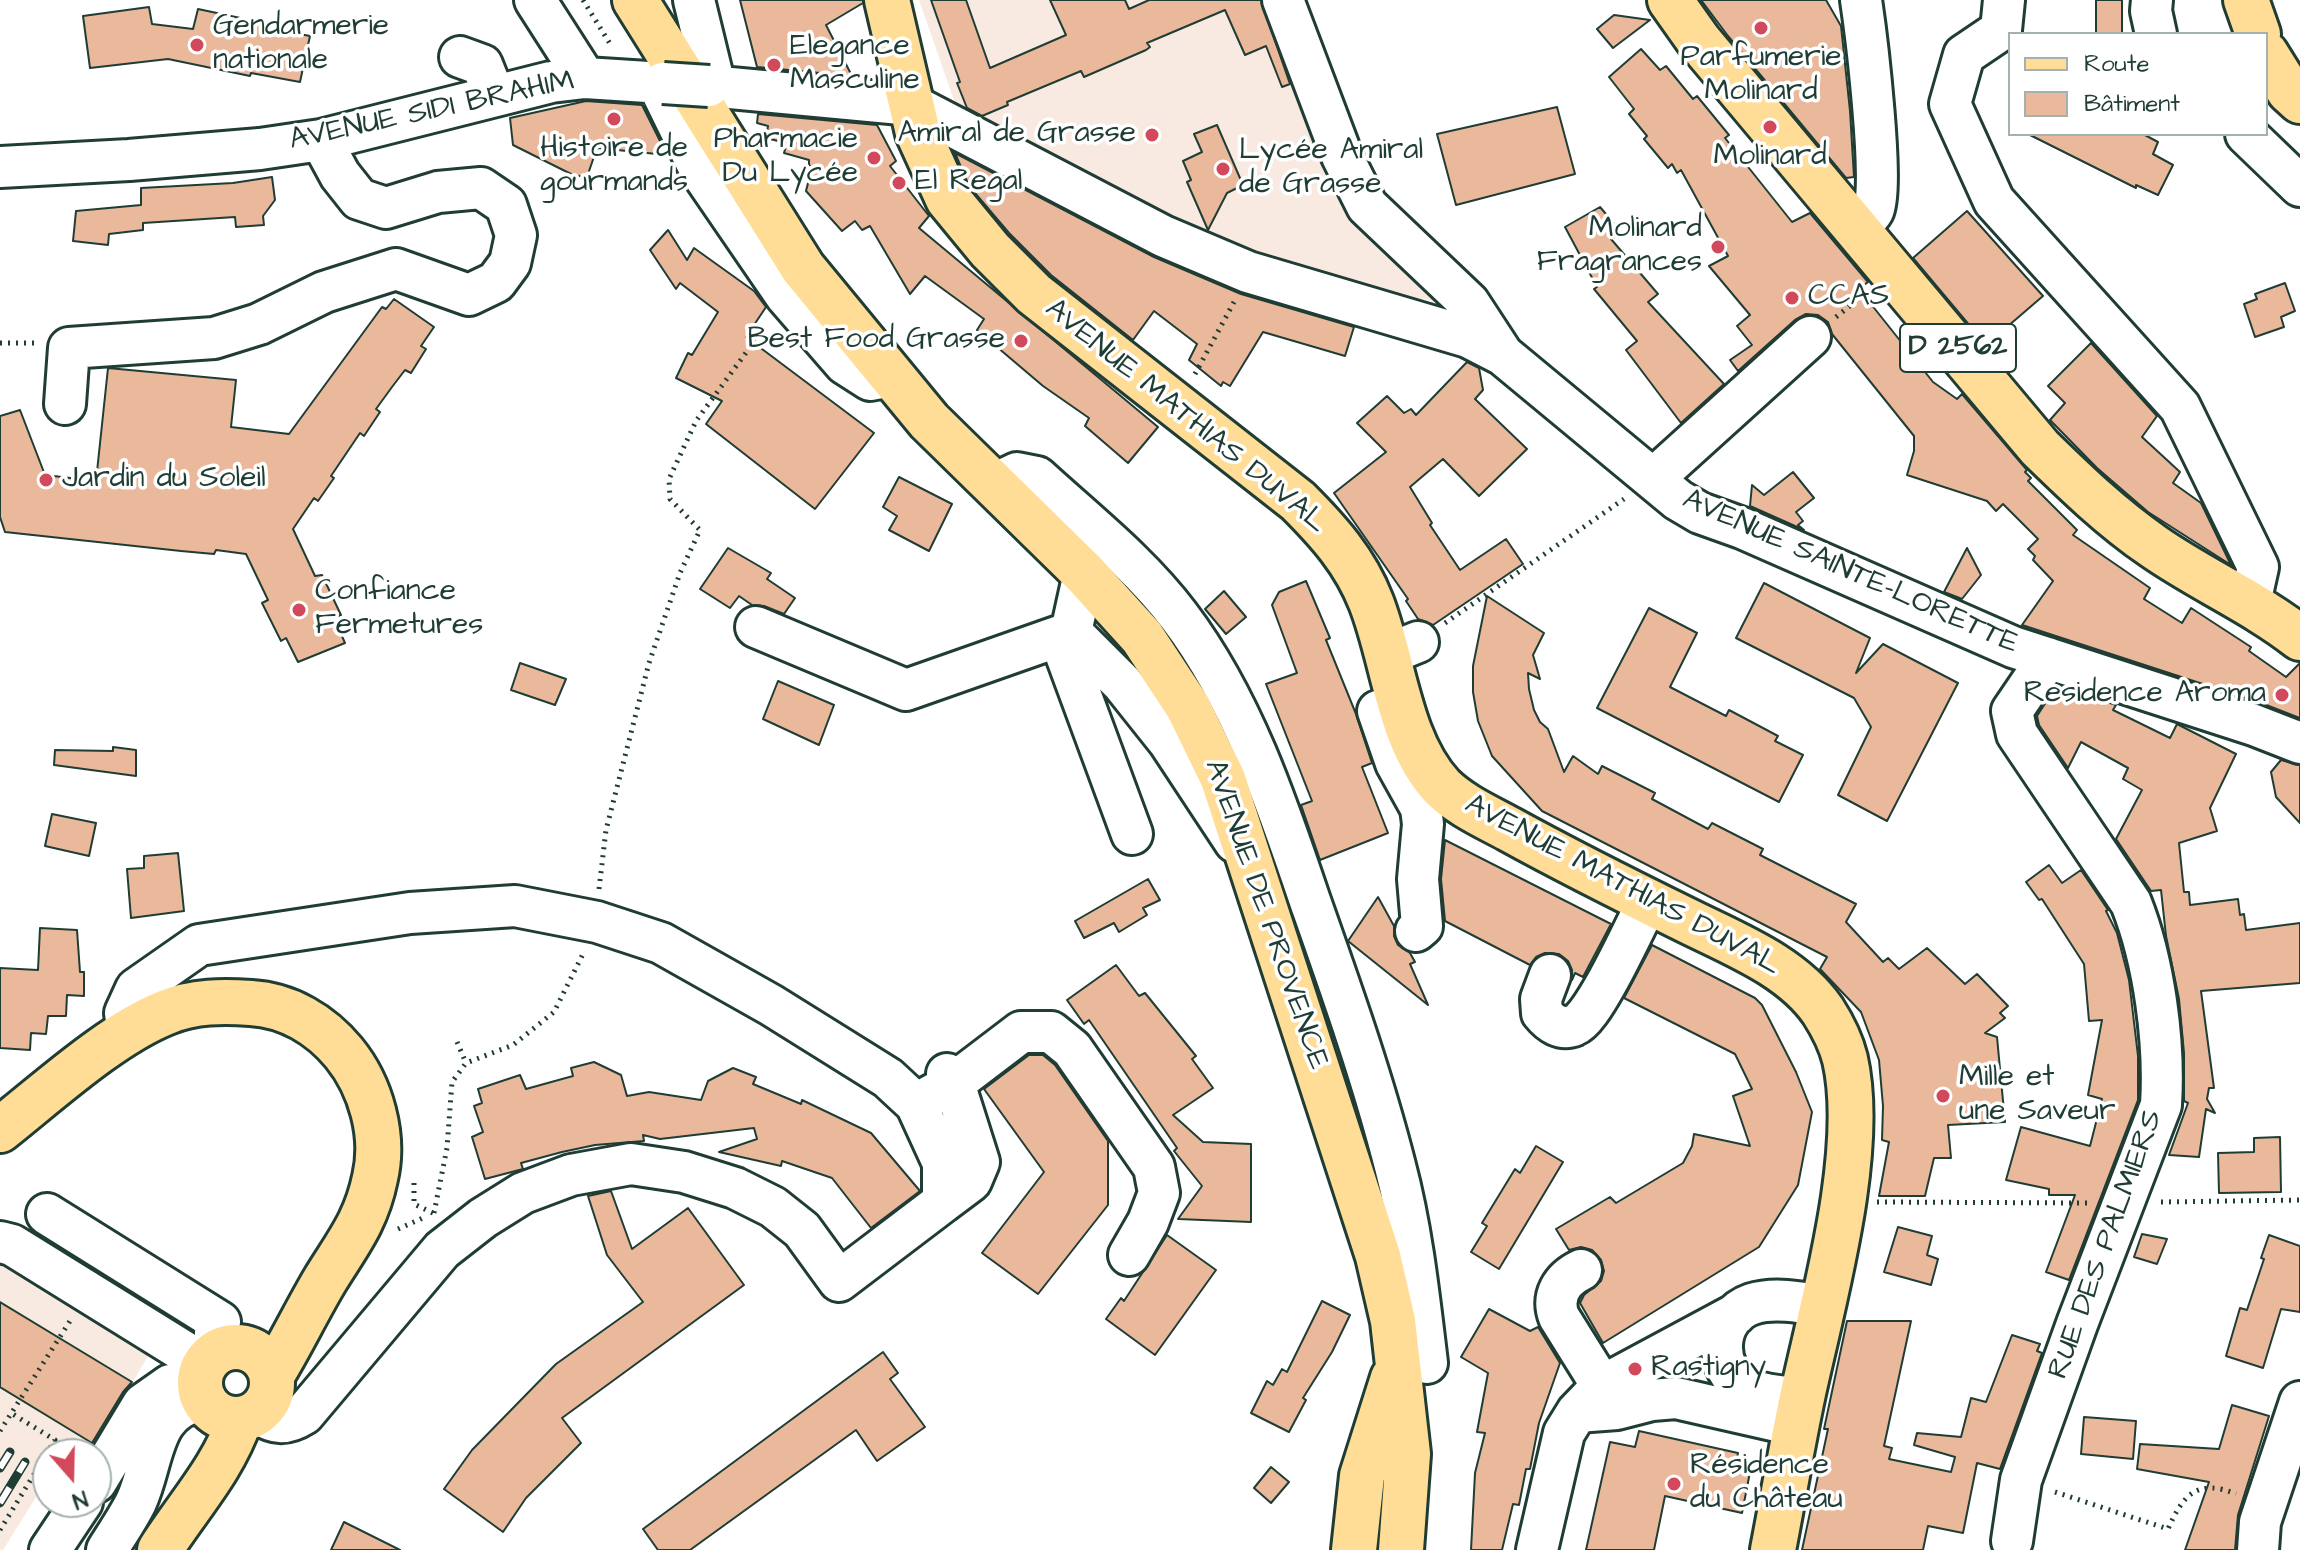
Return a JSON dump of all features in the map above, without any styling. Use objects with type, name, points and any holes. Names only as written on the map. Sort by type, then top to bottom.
[{"type":"main road","name":"AVENUE DE PROVENCE","points":[[635,0],[803,268],[929,421],[1084,573],[1142,637],[1188,707],[1223,779],[1255,872],[1378,1256],[1393,1321],[1412,1364],[1401,1550]]},
{"type":"main road","name":"AVENUE MATHIAS DUVAL","points":[[887,0],[918,133],[948,199],[990,250],[1034,294],[1298,501],[1332,534],[1357,569],[1373,606],[1402,648],[1402,704],[1427,768],[1444,789],[1469,807],[1549,851],[1750,951],[1792,979],[1821,1009],[1834,1031],[1845,1060],[1850,1108],[1843,1202],[1773,1550]]},
{"type":"main road","name":"D 2562","points":[[1670,0],[1693,34],[2040,448],[2093,499],[2153,546],[2250,603],[2300,638]]},
{"type":"main road","points":[[2246,0],[2257,32]]},
{"type":"main road","points":[[2268,57],[2289,91],[2300,101]]},
{"type":"main road","points":[[0,1130],[148,1020],[209,1002],[259,1003],[307,1020],[326,1034],[353,1064],[371,1107],[378,1159],[375,1179],[357,1232],[325,1281],[296,1337],[231,1383],[232,1444],[162,1547]]},
{"type":"main road","name":"AVENUE DE PROVENCE","points":[[1354,1550],[1362,1476],[1368,1455],[1412,1364]]},
{"type":"main road","points":[[1368,1455],[1385,1466],[1389,1476],[1385,1550]]},
{"type":"street","points":[[535,0],[585,78]]},
{"type":"street","points":[[1283,0],[1342,156],[1367,206],[1469,303],[1503,355]]},
{"type":"street","points":[[1856,229],[1874,210],[1877,184],[1868,45],[1861,0]]},
{"type":"street","points":[[2004,0],[2001,30],[1964,55],[1950,104],[1994,201],[2180,407],[2258,567],[2250,603]]},
{"type":"street","points":[[2152,0],[2156,32]]},
{"type":"street","name":"AVENUE SIDI BRAHIM","points":[[0,167],[260,149],[321,140],[551,82],[585,78],[660,82],[712,50],[912,105]]},
{"type":"street","points":[[460,57],[482,65],[494,95]]},
{"type":"street","points":[[660,82],[701,172],[786,296],[845,364],[870,380],[891,376]]},
{"type":"street","name":"AVENUE SAINTE-LORETTE","points":[[912,105],[1163,236],[1248,272],[1468,337],[1503,355],[1678,500],[1700,513],[1742,528],[2013,647],[2254,725],[2300,743]]},
{"type":"street","points":[[2248,136],[2300,186]]},
{"type":"street","points":[[65,404],[69,348],[214,338],[259,324],[324,292],[396,269],[469,295],[496,282],[510,263],[516,235],[506,205],[481,188],[438,192],[386,208],[359,199],[340,175],[321,140]]},
{"type":"street","points":[[1653,479],[1810,337]]},
{"type":"street","points":[[994,484],[1017,473],[1037,477],[1145,576],[1180,617],[1205,656],[1254,748],[1294,853],[1361,1048],[1391,1153],[1414,1258],[1412,1364]]},
{"type":"street","points":[[1084,573],[1066,655],[1132,834]]},
{"type":"street","points":[[756,627],[906,690],[1071,632]]},
{"type":"street","points":[[1071,632],[1122,683],[1169,742],[1255,872]]},
{"type":"street","name":"RUE DES PALMIERS","points":[[2010,1547],[2021,1480],[2161,1105],[2163,1070],[2153,989],[2138,920],[2131,903],[2017,734],[2013,722],[2012,711],[2048,658]]},
{"type":"street","points":[[1402,704],[1378,711],[1396,763],[1421,808],[1423,824],[1418,879],[1422,926],[1416,931]]},
{"type":"street","points":[[1550,975],[1541,999],[1542,1013],[1563,1028],[1576,1025],[1585,1018],[1597,999],[1648,901]]},
{"type":"street","points":[[128,1034],[125,1013],[136,989],[199,945],[397,915],[515,906],[597,922],[661,943],[888,1078],[916,1104],[943,1163],[943,1202]]},
{"type":"street","points":[[916,1104],[1021,1032],[1051,1032],[1072,1049],[1154,1167],[1159,1193],[1148,1222],[1129,1255]]},
{"type":"street","points":[[0,1242],[12,1245],[231,1383],[273,1423],[290,1423],[304,1414],[333,1381],[442,1250],[483,1218],[523,1193],[571,1175],[631,1164],[684,1172],[735,1188],[773,1207],[802,1230],[839,1281],[971,1181],[979,1162],[950,1078]]},
{"type":"street","points":[[47,1214],[220,1322],[214,1341],[231,1383]]},
{"type":"street","points":[[1581,1270],[1563,1282],[1555,1306],[1617,1409],[1721,1388],[1750,1390],[1799,1412]]},
{"type":"street","points":[[1537,1550],[1564,1433],[1605,1389],[1751,1305],[1797,1301],[1817,1325]]},
{"type":"street","points":[[1721,1388],[1726,1369],[1721,1340],[1736,1314]]},
{"type":"street","points":[[1605,1389],[1667,1367],[1721,1388]]},
{"type":"street","points":[[112,1457],[149,1397],[165,1387],[231,1383]]},
{"type":"street","points":[[107,1550],[135,1503],[152,1458],[159,1427],[191,1402],[231,1383]]},
{"type":"street","points":[[2258,1550],[2260,1522],[2300,1402]]},
{"type":"street","points":[[112,1491],[135,1503]]},
{"type":"street","points":[[50,1550],[71,1518]]},
{"type":"path","points":[[1810,337],[1894,271]]},
{"type":"path","points":[[1171,401],[1200,367],[1248,272]]},
{"type":"path","points":[[396,1229],[434,1213],[447,1148],[452,1082],[466,1063],[513,1045],[554,1012],[597,922],[606,830],[649,663],[680,573],[700,530],[670,499],[669,479],[696,421],[786,296]]},
{"type":"path","points":[[1402,648],[1653,479]]},
{"type":"path","points":[[457,1042],[466,1063]]},
{"type":"path","points":[[1843,1202],[2300,1200]]},
{"type":"path","points":[[0,1431],[78,1310]]},
{"type":"path","points":[[0,1530],[55,1440],[11,1413]]},
{"type":"path","points":[[2021,1480],[2168,1529],[2180,1502],[2199,1491],[2216,1486],[2241,1496]]},
{"type":"shaded area","name":"Lycée Amiral de Grasse","points":[[919,0],[1301,0],[1383,203],[1442,301],[1393,297],[1227,245],[956,106]]},
{"type":"shaded area","points":[[0,1263],[150,1353],[99,1438],[32,1438],[32,1504],[3,1550],[0,1550]]},
{"type":"building","points":[[740,0],[863,0],[863,3],[826,25],[852,76],[757,67]]},
{"type":"building","name":"Lycée Amiral de Grasse","points":[[931,0],[966,0],[990,68],[1066,35],[1050,0],[1125,0],[1129,9],[1149,0],[1261,0],[1290,84],[1282,87],[1266,46],[1245,55],[1225,10],[1147,43],[1150,47],[1146,50],[1084,77],[1081,71],[1007,102],[1008,105],[982,116],[967,108]]},
{"type":"building","points":[[1701,0],[1826,0],[1841,26],[1854,177],[1846,178]]},
{"type":"building","points":[[2096,0],[2122,0],[2122,32],[2096,32]]},
{"type":"building","name":"Gendarmerie nationale","points":[[149,7],[152,24],[193,29],[198,9],[310,36],[300,82],[251,73],[250,76],[168,59],[90,68],[83,16]]},
{"type":"building","points":[[1614,15],[1650,20],[1613,48],[1597,29]]},
{"type":"building","points":[[1641,49],[1660,70],[1666,66],[1693,99],[1697,96],[1729,135],[1725,138],[1792,222],[1810,213],[1868,282],[1859,289],[1933,382],[1957,399],[1962,394],[2027,470],[2025,472],[2031,478],[2028,481],[2077,530],[2073,535],[2150,588],[2144,599],[2182,623],[2191,608],[2251,647],[2249,651],[2286,677],[2300,663],[2300,718],[2022,625],[2053,581],[2033,560],[2035,556],[2028,549],[2038,539],[2003,504],[1996,511],[1987,501],[1907,475],[1914,451],[1914,436],[1832,334],[1828,322],[1818,315],[1806,314],[1795,320],[1738,371],[1730,360],[1752,345],[1737,326],[1750,315],[1709,266],[1728,256],[1681,170],[1677,173],[1672,164],[1668,168],[1644,139],[1647,136],[1629,114],[1634,109],[1609,77]]},
{"type":"building","points":[[586,101],[642,105],[667,155],[597,148],[587,177],[573,175],[513,145],[510,118]]},
{"type":"building","points":[[1557,107],[1575,174],[1456,205],[1437,134]]},
{"type":"building","points":[[758,114],[877,125],[896,161],[890,166],[929,216],[919,228],[1158,427],[1128,463],[1085,426],[1089,418],[1043,386],[977,330],[984,319],[925,276],[910,294],[870,226],[862,230],[855,221],[842,231],[806,191],[812,167],[809,160],[784,153],[786,146],[782,142],[766,138],[768,126],[757,123]]},
{"type":"building","points":[[1217,125],[1243,185],[1227,193],[1208,230],[1187,182],[1191,180],[1183,161],[1202,152],[1194,134]]},
{"type":"building","points":[[2032,136],[2147,136],[2158,142],[2153,154],[2173,165],[2158,195],[2136,185],[2136,188]]},
{"type":"building","points":[[955,153],[1154,257],[1241,294],[1354,327],[1345,356],[1263,332],[1230,386],[1223,382],[1221,386],[1189,360],[1197,344],[1154,311],[1133,340],[1051,275],[1009,233],[969,186]]},
{"type":"building","points":[[272,177],[275,200],[263,216],[264,225],[236,227],[235,217],[143,223],[143,230],[109,234],[108,245],[73,241],[76,211],[141,205],[141,188],[233,183]]},
{"type":"building","points":[[1600,207],[1622,233],[1611,239],[1658,294],[1648,302],[1724,384],[1681,423],[1626,350],[1637,341],[1594,289],[1597,287],[1565,227]]},
{"type":"building","points":[[1967,211],[2043,296],[1986,345],[1913,258]]},
{"type":"building","points":[[668,230],[687,260],[694,248],[754,291],[766,307],[746,337],[874,433],[815,509],[706,424],[722,401],[676,378],[688,353],[692,355],[718,312],[680,283],[676,289],[650,250]]},
{"type":"building","points":[[2285,283],[2295,311],[2281,317],[2284,327],[2255,337],[2244,304],[2257,299],[2255,294]]},
{"type":"building","name":"Jardin du Soleil","points":[[394,299],[434,327],[421,346],[426,349],[411,373],[405,370],[392,387],[376,409],[380,412],[364,436],[360,433],[318,501],[314,498],[293,529],[315,576],[322,575],[341,615],[334,618],[345,643],[298,662],[286,638],[281,641],[262,603],[268,600],[246,554],[216,550],[214,554],[181,551],[5,532],[0,517],[0,416],[20,410],[45,475],[96,481],[108,368],[236,380],[231,427],[289,434],[382,307],[386,309]]},
{"type":"building","points":[[2091,343],[2157,416],[2142,437],[2180,472],[2173,483],[2201,503],[2231,565],[2148,512],[2097,468],[2050,420],[2065,403],[2048,386]]},
{"type":"building","points":[[1467,362],[1479,368],[1483,390],[1475,399],[1527,449],[1479,496],[1443,459],[1410,487],[1432,523],[1430,525],[1460,570],[1506,539],[1523,564],[1433,625],[1418,619],[1406,601],[1408,599],[1334,493],[1386,452],[1357,423],[1387,396],[1404,413],[1411,409],[1416,415]]},
{"type":"building","points":[[1793,472],[1814,498],[1796,512],[1803,521],[1798,525],[1804,530],[1750,506],[1752,485],[1764,495]]},
{"type":"building","points":[[899,477],[952,504],[929,551],[889,530],[897,516],[883,507]]},
{"type":"building","points":[[728,548],[771,573],[767,579],[795,598],[784,614],[752,605],[739,596],[730,608],[700,589]]},
{"type":"building","points":[[1967,548],[1981,575],[1962,599],[1944,592]]},
{"type":"building","points":[[1306,581],[1330,638],[1326,640],[1372,763],[1362,767],[1388,833],[1320,860],[1301,805],[1312,801],[1266,684],[1297,673],[1272,605],[1279,592]]},
{"type":"building","points":[[1764,583],[1870,638],[1856,673],[1883,644],[1958,683],[1887,821],[1838,795],[1871,727],[1854,698],[1736,638]]},
{"type":"building","points":[[1224,591],[1246,617],[1226,634],[1205,609]]},
{"type":"building","points":[[1487,596],[1544,633],[1533,655],[1540,679],[1528,673],[1529,689],[1534,710],[1548,729],[1564,772],[1573,756],[1598,774],[1602,766],[1655,793],[1652,799],[1708,829],[1712,823],[1763,849],[1760,855],[1856,904],[1846,922],[1883,962],[1888,958],[1899,969],[1927,948],[1965,984],[1977,974],[2008,1006],[2000,1013],[2005,1018],[1985,1033],[1997,1037],[2005,1122],[1948,1125],[1951,1158],[1934,1158],[1925,1196],[1879,1196],[1889,1142],[1882,1140],[1879,1060],[1861,1012],[1820,969],[1827,957],[1542,811],[1492,756],[1478,721],[1473,692],[1473,666]]},
{"type":"building","points":[[1649,608],[1697,633],[1670,687],[1726,716],[1729,710],[1778,736],[1775,741],[1803,755],[1779,802],[1597,708]]},
{"type":"building","points":[[520,663],[566,679],[555,705],[511,690]]},
{"type":"building","points":[[778,681],[834,705],[819,745],[763,719]]},
{"type":"building","points":[[2057,685],[2116,705],[2113,710],[2170,738],[2177,724],[2236,754],[2210,808],[2217,831],[2179,843],[2184,892],[2189,892],[2190,905],[2238,899],[2246,930],[2300,923],[2300,983],[2201,991],[2214,1088],[2209,1088],[2207,1099],[2215,1113],[2206,1109],[2199,1157],[2169,1155],[2188,1103],[2184,1101],[2179,999],[2166,936],[2161,890],[2151,891],[2116,839],[2142,790],[2123,779],[2128,768],[2081,742],[2068,768],[2039,725],[2037,716]]},
{"type":"building","points":[[113,747],[136,750],[136,776],[54,765],[55,750],[113,751]]},
{"type":"building","points":[[2281,760],[2300,765],[2300,823],[2276,797],[2271,772]]},
{"type":"building","points":[[52,814],[96,823],[89,856],[45,846]]},
{"type":"building","points":[[1445,840],[1611,924],[1583,977],[1575,973],[1572,980],[1568,961],[1559,954],[1545,953],[1536,957],[1530,965],[1445,921],[1441,879]]},
{"type":"building","points":[[178,853],[184,911],[131,918],[127,869],[144,868],[144,856]]},
{"type":"building","points":[[2049,865],[2062,883],[2081,870],[2108,910],[2129,980],[2138,1056],[2138,1100],[2069,1280],[2046,1272],[2075,1195],[2049,1195],[2049,1189],[2006,1180],[2021,1127],[2090,1146],[2102,1099],[2088,1095],[2102,1020],[2089,1021],[2084,964],[2042,899],[2039,900],[2026,882]]},
{"type":"building","points":[[1148,879],[1160,900],[1143,908],[1147,915],[1119,932],[1114,923],[1084,938],[1075,921]]},
{"type":"building","points":[[1378,897],[1394,926],[1398,945],[1410,953],[1415,962],[1410,964],[1428,1005],[1348,941]]},
{"type":"building","points":[[40,928],[77,930],[80,972],[84,972],[84,996],[67,995],[66,1016],[48,1016],[46,1034],[31,1033],[30,1050],[0,1048],[0,968],[38,970]]},
{"type":"building","points":[[1652,945],[1755,998],[1762,1005],[1796,1072],[1812,1112],[1798,1185],[1759,1247],[1603,1343],[1580,1303],[1584,1295],[1601,1281],[1604,1271],[1601,1260],[1592,1250],[1581,1247],[1569,1250],[1556,1229],[1610,1197],[1616,1203],[1683,1163],[1694,1134],[1750,1146],[1733,1096],[1752,1089],[1735,1054],[1624,998]]},
{"type":"building","points":[[1116,965],[1139,996],[1145,993],[1196,1056],[1192,1059],[1213,1088],[1173,1115],[1203,1142],[1251,1144],[1251,1222],[1178,1219],[1202,1186],[1174,1151],[1177,1148],[1089,1020],[1084,1024],[1067,1000]]},
{"type":"building","points":[[1029,1055],[1043,1055],[1055,1065],[1108,1141],[1108,1205],[1038,1294],[982,1253],[1044,1172],[984,1089]]},
{"type":"building","points":[[594,1062],[621,1075],[627,1096],[649,1092],[701,1100],[708,1081],[733,1068],[756,1077],[753,1084],[801,1104],[802,1100],[871,1133],[920,1191],[871,1228],[832,1178],[782,1161],[781,1166],[719,1152],[757,1139],[754,1128],[660,1139],[643,1135],[644,1141],[595,1145],[562,1152],[521,1163],[523,1169],[485,1179],[472,1137],[483,1132],[474,1106],[482,1103],[478,1089],[520,1075],[526,1089],[573,1076],[571,1068]]},
{"type":"building","points":[[2280,1137],[2281,1192],[2219,1193],[2218,1153],[2254,1152],[2254,1138]]},
{"type":"building","points":[[1536,1146],[1563,1162],[1499,1269],[1471,1252],[1487,1226],[1482,1223],[1515,1169],[1520,1173]]},
{"type":"building","points":[[611,1191],[632,1249],[688,1208],[744,1285],[562,1418],[581,1443],[526,1498],[503,1532],[444,1489],[472,1450],[556,1364],[643,1302],[607,1255],[588,1196]]},
{"type":"building","points":[[1898,1227],[1932,1236],[1927,1255],[1938,1259],[1931,1285],[1884,1272]]},
{"type":"building","points":[[2142,1234],[2167,1239],[2157,1264],[2134,1257]]},
{"type":"building","points":[[1167,1235],[1216,1270],[1155,1355],[1106,1319],[1121,1298],[1124,1301]]},
{"type":"building","points":[[2269,1235],[2300,1246],[2300,1312],[2281,1309],[2263,1368],[2226,1356],[2240,1308],[2247,1310]]},
{"type":"building","points":[[1322,1301],[1350,1315],[1332,1352],[1303,1398],[1306,1400],[1289,1432],[1251,1413],[1267,1381],[1273,1385],[1282,1369],[1287,1372]]},
{"type":"building","points":[[0,1302],[132,1382],[95,1438],[84,1438],[0,1387]]},
{"type":"building","points":[[1489,1309],[1530,1331],[1538,1327],[1560,1363],[1539,1423],[1519,1505],[1513,1504],[1502,1550],[1471,1550],[1475,1473],[1485,1433],[1477,1432],[1488,1373],[1461,1357]]},
{"type":"building","points":[[1847,1321],[1911,1321],[1884,1446],[1892,1448],[1889,1459],[1951,1472],[1955,1457],[1914,1445],[1917,1433],[1961,1437],[1971,1398],[1986,1402],[2012,1335],[2040,1344],[2037,1351],[2042,1353],[2000,1469],[1977,1463],[1963,1533],[1928,1526],[1923,1550],[1802,1550]]},
{"type":"building","points":[[883,1352],[898,1373],[890,1379],[925,1427],[877,1461],[856,1430],[690,1550],[658,1550],[643,1529]]},
{"type":"building","points":[[2232,1405],[2269,1416],[2238,1515],[2235,1550],[2185,1550],[2209,1482],[2137,1469],[2140,1444],[2219,1449]]},
{"type":"building","points":[[2084,1417],[2136,1421],[2133,1459],[2081,1454]]},
{"type":"building","name":"Résidence du Château","points":[[1639,1431],[1738,1453],[1735,1469],[1750,1472],[1742,1513],[1665,1496],[1654,1550],[1586,1550],[1610,1442],[1635,1447]]},
{"type":"building","points":[[1271,1467],[1289,1482],[1271,1503],[1254,1488]]},
{"type":"building","points":[[344,1522],[400,1550],[331,1550]]},
{"type":"railway","points":[[0,1468],[10,1452]]},
{"type":"railway","points":[[0,1503],[25,1462]]},
{"type":"place","name":"Parfumerie Molinard","points":[[1761,28]]},
{"type":"place","name":"Gendarmerie nationale","points":[[197,45]]},
{"type":"place","name":"Elegance Masculine","points":[[774,65]]},
{"type":"place","name":"Histoire de gourmands","points":[[614,119]]},
{"type":"place","name":"Molinard","points":[[1770,127]]},
{"type":"place","name":"Amiral de Grasse","points":[[1152,135]]},
{"type":"place","name":"Pharmacie Du Lycée","points":[[874,158]]},
{"type":"place","name":"Lycée Amiral de Grasse","points":[[1223,169]]},
{"type":"place","name":"El Regal","points":[[899,183]]},
{"type":"place","name":"Molinard Fragrances","points":[[1718,247]]},
{"type":"place","name":"CCAS","points":[[1792,298]]},
{"type":"place","name":"Best Food Grasse","points":[[1021,341]]},
{"type":"place","name":"Jardin du Soleil","points":[[46,480]]},
{"type":"place","name":"Confiance Fermetures","points":[[299,610]]},
{"type":"place","name":"Residence Aroma","points":[[2282,695]]},
{"type":"place","name":"Mille et une Saveur","points":[[1943,1096]]},
{"type":"place","name":"Rastigny","points":[[1635,1369]]},
{"type":"place","name":"Résidence du Château","points":[[1674,1484]]}]
